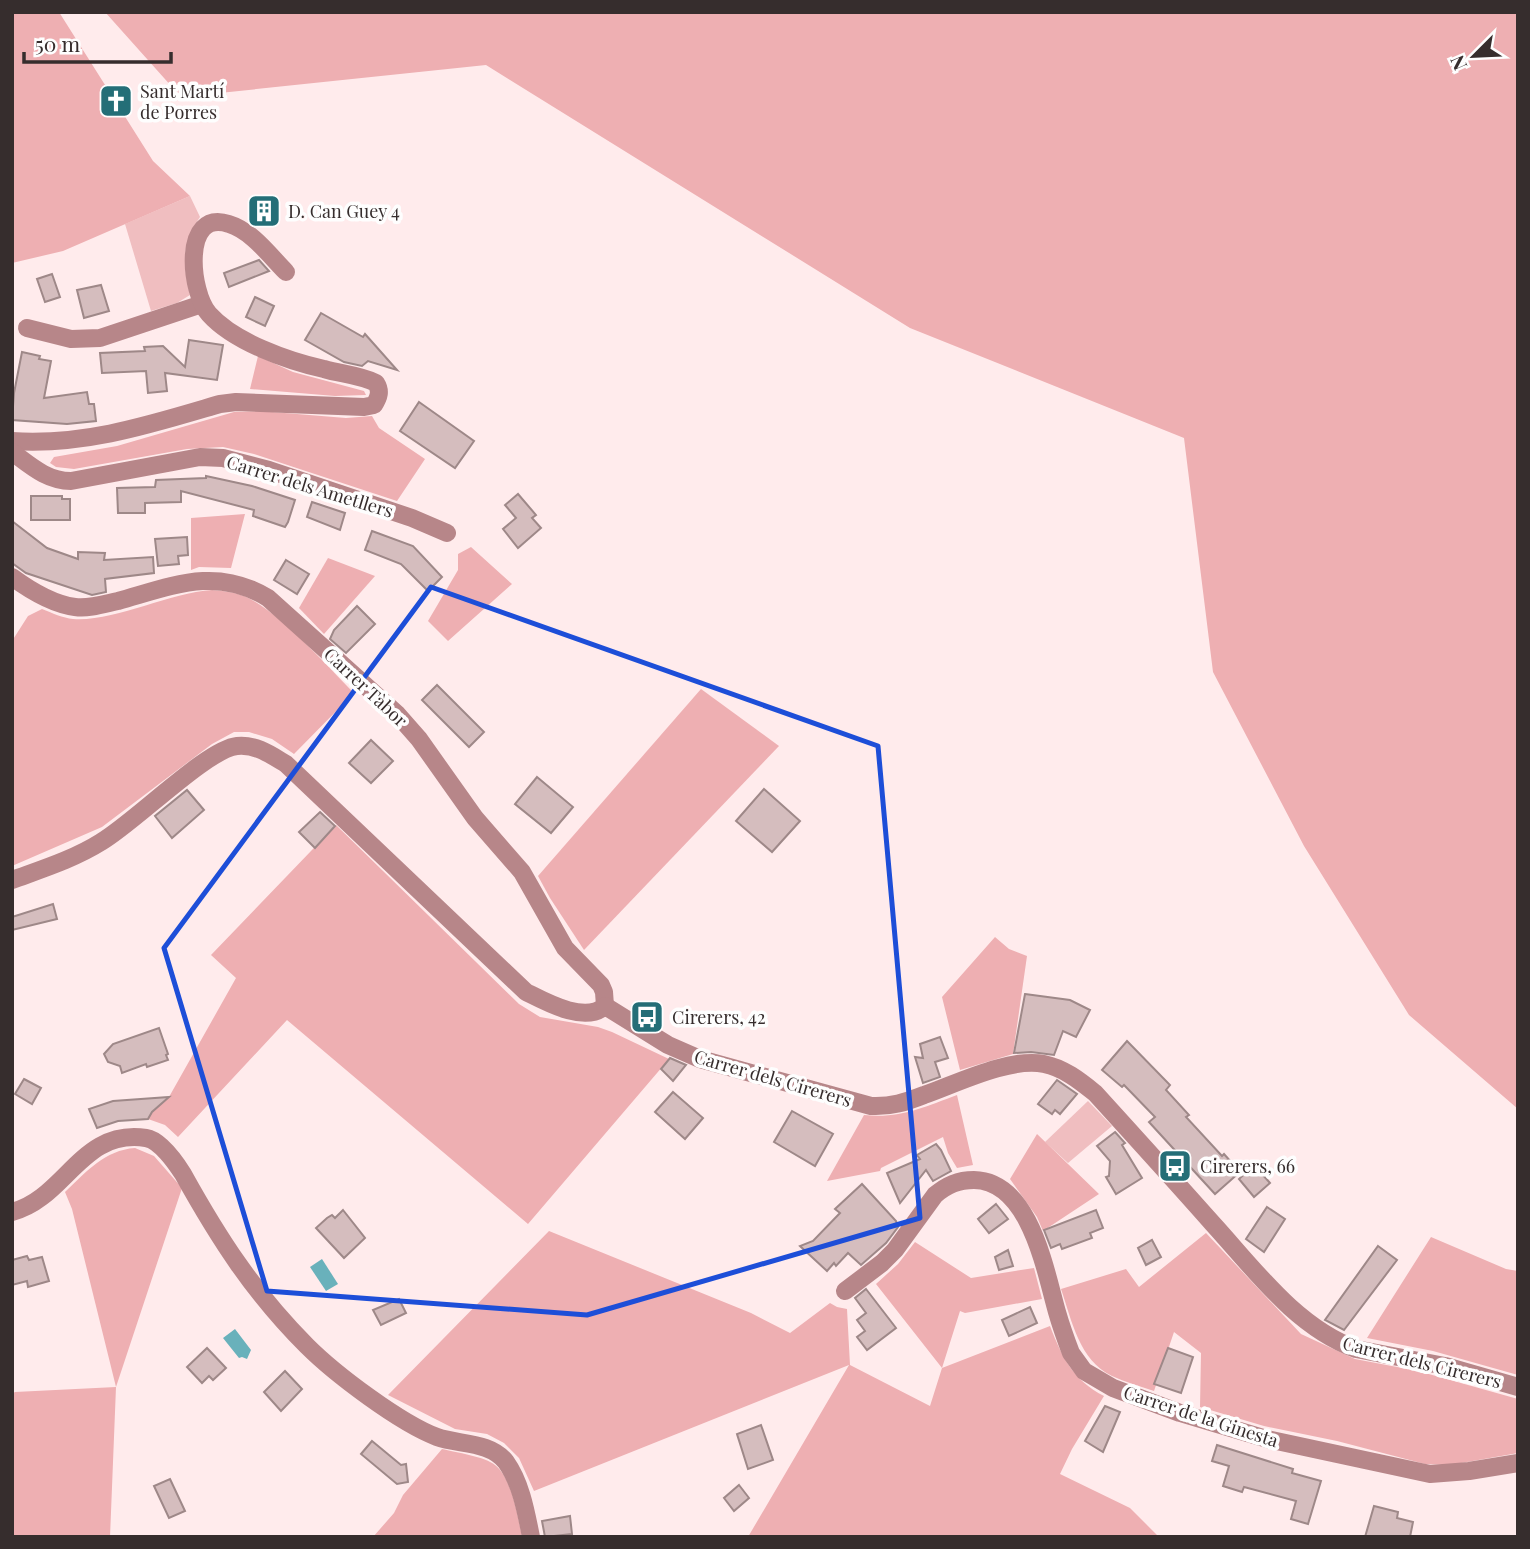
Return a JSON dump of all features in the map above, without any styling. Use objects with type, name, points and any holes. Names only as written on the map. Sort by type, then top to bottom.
[{"type":"street","points":[[12,441],[57,443],[109,435],[236,402],[364,407],[374,405],[379,388],[376,383],[311,366],[261,347],[239,337],[209,314],[202,304],[195,279],[193,255],[198,234],[209,225],[231,224],[257,242],[286,272]]},
{"type":"street","points":[[27,328],[71,339],[100,338],[202,304]]},
{"type":"street","name":"Carrer dels Ametllers","points":[[12,452],[48,478],[59,481],[201,457],[223,458],[269,470],[447,533]]},
{"type":"street","name":"Carrer Tàbor","points":[[12,577],[42,596],[76,608],[103,605],[161,587],[206,580],[244,585],[268,598],[397,714],[419,739],[475,818],[522,872],[565,948],[601,985],[604,1006]]},
{"type":"street","points":[[12,880],[101,843],[215,754],[236,746],[261,749],[286,764],[526,992],[558,1008],[585,1013],[594,1013],[604,1006]]},
{"type":"street","name":"Carrer dels Cirerers","points":[[604,1006],[668,1045],[700,1059],[871,1106],[895,1106],[993,1070],[1024,1063],[1045,1064],[1068,1073],[1095,1093],[1249,1264],[1310,1325],[1356,1349],[1445,1366],[1518,1387]]},
{"type":"street","points":[[12,1212],[27,1207],[46,1195],[90,1150],[118,1138],[149,1138],[173,1158],[243,1273],[275,1313],[310,1348],[387,1409],[416,1426],[438,1437],[486,1448],[505,1460],[525,1507],[531,1537]]},
{"type":"street","name":"Carrer de la Ginesta","points":[[845,1291],[895,1250],[934,1195],[943,1188],[964,1180],[992,1181],[1017,1205],[1031,1228],[1071,1353],[1091,1378],[1143,1400],[1242,1433],[1419,1472],[1440,1474],[1518,1464]]},
{"type":"highlighted area","points":[[431,587],[878,746],[920,1218],[587,1315],[267,1291],[164,948]]},
{"type":"shaded area","points":[[12,12],[59,12],[153,161],[190,196],[63,251],[12,263]]},
{"type":"shaded area","points":[[105,12],[1518,12],[1518,1109],[1409,1015],[1304,846],[1213,672],[1184,438],[910,328],[486,65],[181,97]]},
{"type":"shaded area","points":[[190,196],[200,217],[189,236],[185,255],[190,295],[177,303],[151,311],[125,224]]},
{"type":"shaded area","points":[[258,356],[293,372],[364,391],[366,395],[335,396],[250,389]]},
{"type":"shaded area","points":[[260,411],[346,418],[372,416],[379,428],[425,459],[397,501],[254,454],[223,447],[187,449],[74,469],[56,467],[50,463],[54,457],[117,446],[234,412]]},
{"type":"shaded area","points":[[245,514],[231,568],[199,567],[191,570],[191,518]]},
{"type":"shaded area","points":[[471,547],[512,584],[448,641],[428,621],[458,570],[458,554]]},
{"type":"shaded area","points":[[328,558],[375,576],[324,634],[299,608]]},
{"type":"shaded area","points":[[212,590],[244,596],[272,613],[354,693],[294,754],[272,739],[249,732],[234,732],[212,744],[102,827],[12,866],[12,641],[28,616],[42,609],[69,618],[89,619],[177,596]]},
{"type":"shaded area","points":[[701,689],[779,746],[584,950],[538,876]]},
{"type":"shaded area","points":[[336,825],[519,1004],[540,1017],[612,1032],[669,1059],[528,1224],[287,1020],[178,1137],[165,1125],[148,1119],[169,1097],[236,978],[211,955]]},
{"type":"shaded area","points":[[995,937],[1009,949],[1027,956],[1013,1054],[960,1070],[942,997]]},
{"type":"shaded area","points":[[957,1095],[973,1165],[957,1168],[943,1137],[881,1168],[880,1171],[827,1181],[864,1115],[901,1114]]},
{"type":"shaded area","points":[[1088,1101],[1112,1126],[1068,1163],[1045,1142]]},
{"type":"shaded area","points":[[1037,1134],[1099,1194],[1043,1231],[1037,1217],[1010,1179]]},
{"type":"shaded area","points":[[135,1148],[154,1156],[182,1188],[116,1387],[72,1209],[65,1192],[105,1158]]},
{"type":"shaded area","points":[[549,1231],[751,1313],[790,1333],[830,1303],[847,1309],[850,1365],[930,1406],[942,1368],[1050,1326],[1059,1348],[1076,1375],[1104,1396],[1060,1474],[1130,1508],[1159,1537],[748,1537],[849,1365],[534,1491],[519,1458],[504,1443],[487,1434],[455,1429],[388,1395]]},
{"type":"shaded area","points":[[1206,1233],[1301,1334],[1355,1359],[1418,1371],[1518,1399],[1518,1453],[1450,1465],[1425,1464],[1337,1441],[1264,1426],[1200,1407],[1201,1353],[1174,1332],[1154,1391],[1112,1376],[1101,1369],[1084,1350],[1078,1338],[1061,1289],[1126,1269],[1139,1287]]},
{"type":"shaded area","points":[[1431,1237],[1506,1269],[1518,1271],[1518,1375],[1433,1351],[1367,1338]]},
{"type":"shaded area","points":[[915,1242],[971,1278],[1034,1268],[1042,1299],[965,1313],[960,1311],[942,1368],[876,1284],[898,1264]]},
{"type":"shaded area","points":[[116,1387],[110,1537],[12,1537],[12,1394]]},
{"type":"shaded area","points":[[442,1449],[485,1460],[501,1471],[513,1498],[522,1537],[373,1537],[394,1513],[403,1495]]},
{"type":"water","points":[[322,1259],[338,1284],[326,1291],[310,1267]]},
{"type":"water","points":[[235,1329],[251,1350],[247,1359],[239,1358],[223,1338]]},
{"type":"building","name":"D. Can Guey 4","points":[[264,200],[272,203],[275,211],[272,219],[264,222],[256,219],[253,211],[256,203]]},
{"type":"building","points":[[259,260],[269,271],[229,287],[224,273]]},
{"type":"building","points":[[52,274],[60,297],[45,302],[37,279]]},
{"type":"building","points":[[101,285],[109,311],[84,318],[77,290]]},
{"type":"building","points":[[255,297],[274,306],[265,326],[246,317]]},
{"type":"building","points":[[321,313],[363,337],[365,334],[397,370],[368,361],[362,366],[344,362],[305,340]]},
{"type":"building","points":[[189,340],[223,345],[217,380],[165,373],[167,391],[148,393],[146,371],[102,373],[100,353],[145,351],[144,347],[163,346],[185,367]]},
{"type":"building","points":[[22,352],[51,361],[44,398],[87,392],[89,404],[94,404],[96,421],[67,424],[12,420]]},
{"type":"building","points":[[419,402],[474,441],[455,468],[400,431]]},
{"type":"building","points":[[206,476],[252,486],[295,500],[285,527],[253,516],[254,510],[181,491],[181,502],[145,503],[145,513],[118,513],[117,488],[155,487],[156,480]]},
{"type":"building","points":[[518,494],[536,515],[532,518],[541,528],[518,548],[503,529],[516,518],[505,505]]},
{"type":"building","points":[[31,496],[62,496],[62,499],[70,499],[70,520],[31,520]]},
{"type":"building","points":[[312,502],[345,513],[340,530],[307,517]]},
{"type":"building","points":[[12,521],[47,548],[78,559],[78,552],[105,553],[104,560],[153,557],[154,573],[105,579],[106,592],[92,595],[26,573],[12,563]]},
{"type":"building","points":[[372,531],[413,546],[442,577],[428,591],[401,564],[365,550]]},
{"type":"building","points":[[187,537],[188,555],[178,556],[179,564],[158,566],[155,539]]},
{"type":"building","points":[[286,560],[309,574],[297,594],[274,580]]},
{"type":"building","points":[[357,606],[375,624],[346,653],[330,639],[334,630]]},
{"type":"building","points":[[437,685],[484,732],[469,747],[422,700]]},
{"type":"building","points":[[371,740],[393,761],[371,783],[349,763]]},
{"type":"building","points":[[537,777],[573,807],[551,833],[515,804]]},
{"type":"building","points":[[764,789],[800,821],[772,852],[736,821]]},
{"type":"building","points":[[187,790],[204,810],[172,838],[155,816]]},
{"type":"building","points":[[320,812],[335,826],[315,848],[299,832]]},
{"type":"building","points":[[53,904],[57,919],[12,930],[12,917]]},
{"type":"building","points":[[1025,994],[1070,1000],[1090,1010],[1076,1037],[1063,1031],[1054,1055],[1014,1053]]},
{"type":"building","points":[[159,1028],[168,1060],[147,1067],[146,1064],[122,1073],[120,1066],[108,1062],[104,1054],[113,1044]]},
{"type":"building","points":[[940,1037],[948,1058],[935,1062],[940,1077],[923,1083],[915,1057],[923,1058],[920,1044]]},
{"type":"building","points":[[1127,1041],[1170,1085],[1166,1090],[1189,1115],[1186,1117],[1240,1172],[1215,1194],[1149,1122],[1155,1117],[1124,1085],[1122,1087],[1102,1070]]},
{"type":"building","points":[[670,1058],[686,1065],[673,1081],[661,1069]]},
{"type":"building","points":[[24,1079],[41,1088],[32,1104],[15,1094]]},
{"type":"building","points":[[1057,1080],[1077,1094],[1060,1114],[1055,1110],[1052,1114],[1038,1104]]},
{"type":"building","points":[[673,1092],[703,1118],[685,1139],[655,1112]]},
{"type":"building","points":[[169,1097],[148,1119],[118,1121],[97,1128],[89,1109],[113,1101]]},
{"type":"building","points":[[792,1111],[833,1134],[815,1166],[774,1142]]},
{"type":"building","points":[[1115,1132],[1125,1143],[1122,1145],[1142,1178],[1116,1194],[1106,1177],[1109,1176],[1110,1161],[1097,1146]]},
{"type":"building","points":[[936,1144],[951,1171],[933,1181],[926,1170],[900,1203],[887,1173],[920,1159],[917,1155]]},
{"type":"building","points":[[1254,1165],[1270,1183],[1254,1197],[1239,1179]]},
{"type":"building","points":[[862,1184],[896,1221],[898,1227],[886,1243],[861,1265],[848,1253],[827,1271],[800,1246],[813,1241],[840,1213],[835,1209]]},
{"type":"building","points":[[996,1204],[1008,1219],[989,1233],[978,1219]]},
{"type":"building","points":[[1267,1207],[1285,1219],[1264,1252],[1246,1239]]},
{"type":"building","points":[[343,1210],[365,1238],[344,1258],[316,1228],[332,1215],[335,1218]]},
{"type":"building","points":[[1096,1210],[1103,1228],[1090,1233],[1092,1238],[1062,1249],[1060,1244],[1051,1248],[1044,1230]]},
{"type":"building","points":[[1152,1240],[1161,1257],[1146,1265],[1138,1248]]},
{"type":"building","points":[[1378,1246],[1397,1260],[1344,1330],[1325,1320]]},
{"type":"building","points":[[1008,1250],[1013,1266],[999,1270],[995,1257]]},
{"type":"building","points":[[27,1256],[29,1260],[42,1257],[49,1281],[28,1287],[27,1281],[12,1285],[12,1260]]},
{"type":"building","points":[[866,1289],[896,1328],[867,1350],[857,1337],[865,1331],[857,1320],[866,1313],[855,1298]]},
{"type":"building","points":[[399,1299],[406,1313],[381,1325],[373,1310]]},
{"type":"building","points":[[1030,1307],[1037,1323],[1009,1336],[1002,1320]]},
{"type":"building","points":[[207,1348],[226,1368],[213,1380],[209,1376],[202,1383],[187,1367]]},
{"type":"building","points":[[1168,1348],[1193,1357],[1181,1393],[1154,1384]]},
{"type":"building","points":[[285,1371],[302,1389],[281,1411],[264,1392]]},
{"type":"building","points":[[1105,1406],[1120,1412],[1103,1452],[1085,1441]]},
{"type":"building","points":[[761,1425],[773,1460],[748,1469],[737,1434]]},
{"type":"building","points":[[372,1441],[401,1465],[406,1464],[408,1482],[397,1484],[361,1454]]},
{"type":"building","points":[[1217,1445],[1293,1469],[1292,1473],[1321,1481],[1308,1524],[1291,1519],[1296,1501],[1244,1487],[1242,1492],[1223,1486],[1229,1466],[1212,1461]]},
{"type":"building","points":[[170,1479],[185,1511],[169,1518],[154,1486]]},
{"type":"building","points":[[739,1485],[749,1498],[734,1511],[724,1498]]},
{"type":"building","points":[[1374,1506],[1398,1512],[1397,1518],[1413,1522],[1410,1537],[1365,1537]]},
{"type":"building","points":[[570,1516],[572,1534],[545,1537],[542,1521]]},
{"type":"place","name":"Sant Martí de Porres","points":[[116,101]]},
{"type":"place","name":"D. Can Guey 4","points":[[264,211]]},
{"type":"place","name":"Cirerers, 42","points":[[647,1017]]},
{"type":"place","name":"Cirerers, 66","points":[[1175,1166]]}]
